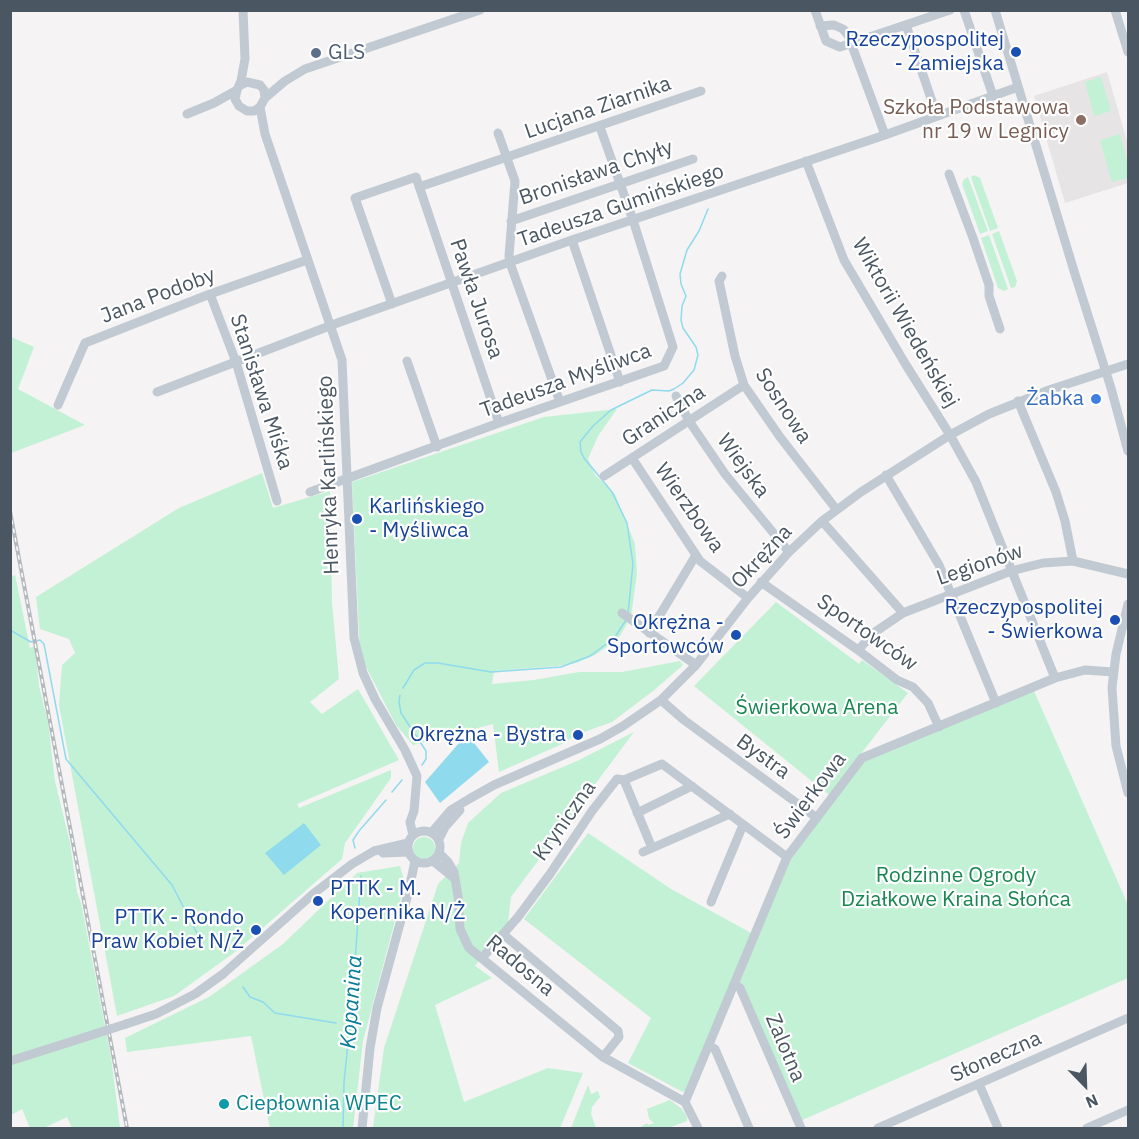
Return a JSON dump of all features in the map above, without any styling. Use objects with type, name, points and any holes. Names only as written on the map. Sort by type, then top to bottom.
[{"type":"street","points":[[237,104],[244,59],[243,10]]},
{"type":"street","points":[[214,103],[237,104],[243,109],[254,111],[285,81],[305,69],[480,10]]},
{"type":"street","points":[[815,10],[826,41],[840,47],[950,10]]},
{"type":"street","points":[[964,10],[993,96]]},
{"type":"street","points":[[995,10],[1106,371],[1128,451]]},
{"type":"street","points":[[1115,10],[1128,52]]},
{"type":"street","points":[[820,26],[834,25],[843,29],[852,43],[885,135]]},
{"type":"street","points":[[906,26],[938,116]]},
{"type":"street","points":[[244,59],[257,83],[264,90],[265,98]]},
{"type":"street","points":[[187,114],[214,103],[247,82],[285,81]]},
{"type":"street","name":"Tadeusza Gumińskiego","points":[[157,392],[330,326],[572,240],[885,135],[1018,87]]},
{"type":"street","name":"Lucjana Ziarnika","points":[[419,187],[701,92]]},
{"type":"street","name":"Henryka Karlińskiego","points":[[260,107],[265,134],[343,368],[354,638],[363,673],[417,776],[414,812],[420,839]]},
{"type":"street","name":"Henryka Karlińskiego","points":[[248,111],[254,116],[265,134]]},
{"type":"street","name":"Tadeusza Myśliwca","points":[[310,492],[664,366],[674,347],[621,183],[600,127]]},
{"type":"street","points":[[498,133],[515,181],[510,263],[560,402]]},
{"type":"street","name":"Bronisława Chyły","points":[[511,221],[693,159]]},
{"type":"street","name":"Wiktorii Wiedeńskiej","points":[[806,161],[844,260],[976,482],[1055,678]]},
{"type":"street","points":[[949,174],[979,257],[1000,329]]},
{"type":"street","points":[[392,304],[355,198],[416,177],[419,187]]},
{"type":"street","name":"Pawła Jurosa","points":[[419,187],[499,423]]},
{"type":"street","points":[[572,240],[620,382]]},
{"type":"street","name":"Jana Podoby","points":[[58,405],[85,343],[210,294],[307,260]]},
{"type":"street","name":"Sosnowa","points":[[722,276],[719,280],[735,356],[744,385],[780,438],[836,509]]},
{"type":"street","name":"Stanisława Miśka","points":[[210,294],[236,362],[277,501]]},
{"type":"street","points":[[407,361],[436,447]]},
{"type":"street","name":"Okrężna","points":[[420,839],[451,810],[494,785],[600,739],[661,700],[696,665],[761,582],[789,552],[836,509],[886,475],[950,435],[989,414],[1018,401],[1128,364]]},
{"type":"street","name":"Graniczna","points":[[604,476],[744,385]]},
{"type":"street","name":"Wiejska","points":[[676,396],[689,421],[725,474],[789,552]]},
{"type":"street","points":[[1018,401],[1056,492],[1065,521],[1073,561]]},
{"type":"street","name":"Wierzbowa","points":[[632,458],[696,555],[712,572],[748,598]]},
{"type":"street","points":[[886,475],[923,536],[952,593],[996,703]]},
{"type":"street","points":[[822,521],[903,613]]},
{"type":"street","points":[[649,633],[696,555]]},
{"type":"street","name":"Legionów","points":[[858,650],[874,632],[903,613],[1011,571],[1043,563],[1073,561],[1128,574]]},
{"type":"street","name":"Sportowców","points":[[761,582],[897,680],[914,687],[921,693],[939,727]]},
{"type":"street","points":[[1128,604],[1113,672],[1112,712],[1116,746],[1128,793]]},
{"type":"street","points":[[622,613],[696,665]]},
{"type":"street","name":"Świerkowa","points":[[685,1102],[787,857],[862,758],[1055,678],[1086,670],[1113,672]]},
{"type":"street","name":"Bystra","points":[[661,700],[684,720],[817,818]]},
{"type":"street","name":"Kryniczna","points":[[482,958],[504,935],[550,874],[616,779],[624,780],[662,764],[787,857]]},
{"type":"street","points":[[624,780],[652,848]]},
{"type":"street","points":[[638,813],[692,786]]},
{"type":"street","points":[[643,852],[730,814]]},
{"type":"street","points":[[711,902],[743,825]]},
{"type":"street","points":[[10,1061],[156,1014],[195,994],[223,974],[341,871],[363,858],[385,853],[420,839],[428,860],[411,884],[377,1008],[370,1047],[362,1128]]},
{"type":"street","name":"Radosna","points":[[420,839],[428,860],[451,866],[458,896],[460,929],[469,948],[603,1057],[685,1102]]},
{"type":"street","name":"Radosna","points":[[504,935],[618,1031],[618,1037],[603,1057]]},
{"type":"street","name":"Zalotna","points":[[735,984],[740,988],[801,1128]]},
{"type":"street","name":"Słoneczna","points":[[878,1128],[889,1126],[1128,1018]]},
{"type":"street","points":[[709,1046],[715,1049],[749,1128]]},
{"type":"street","points":[[979,1084],[998,1128]]},
{"type":"street","points":[[685,1102],[698,1128]]},
{"type":"street","points":[[1088,1128],[1128,1110]]},
{"type":"shaded area","name":"Szkoła Podstawowa nr 19 w Legnicy","points":[[1107,72],[1128,144],[1128,183],[1065,203],[1034,96]]},
{"type":"green space","points":[[1101,77],[1111,111],[1094,116],[1085,82]]},
{"type":"green space","points":[[1120,134],[1128,164],[1128,178],[1112,182],[1100,140]]},
{"type":"green space","points":[[974,175],[980,178],[998,228],[990,231],[971,177]]},
{"type":"green space","points":[[968,177],[988,231],[980,234],[962,184]]},
{"type":"green space","points":[[999,231],[1017,281],[1015,287],[1011,288],[992,234]]},
{"type":"green space","points":[[989,235],[1008,289],[1004,291],[998,288],[981,238]]},
{"type":"green space","points":[[11,337],[34,347],[18,389],[85,425],[11,453]]},
{"type":"green space","points":[[617,409],[598,436],[588,459],[595,475],[615,494],[635,544],[637,573],[631,617],[618,639],[595,655],[576,663],[494,671],[492,684],[579,672],[622,672],[680,661],[683,665],[612,722],[576,735],[562,744],[499,772],[493,724],[413,745],[396,725],[360,655],[352,482],[544,417]]},
{"type":"green space","points":[[262,473],[273,508],[330,491],[332,602],[339,679],[310,702],[322,714],[358,689],[399,760],[297,804],[299,808],[391,770],[391,778],[345,843],[342,859],[235,952],[174,996],[117,1016],[59,705],[62,665],[75,653],[69,639],[40,629],[36,597],[179,508]]},
{"type":"green space","points":[[15,575],[30,648],[35,646],[39,686],[48,722],[55,781],[70,843],[77,892],[111,1057],[120,1128],[72,1128],[67,1117],[44,1128],[30,1128],[22,1109],[11,1115],[10,577]]},
{"type":"green space","name":"Świerkowa Arena","points":[[776,602],[859,664],[862,660],[908,693],[829,795],[694,686]]},
{"type":"green space","name":"Rodzinne Ogrody Działkowe Kraina Słońca","points":[[1034,691],[1128,905],[1128,978],[800,1121],[739,980],[791,858],[864,760]]},
{"type":"green space","points":[[634,732],[511,897],[508,923],[475,966],[492,978],[435,1005],[464,1102],[548,1068],[583,1073],[560,1128],[373,1128],[384,1048],[438,884],[459,863],[461,843],[468,823],[501,793],[577,761]]},
{"type":"green space","points":[[588,833],[671,889],[751,933],[689,1088],[683,1092],[628,1063],[651,1018],[524,919]]},
{"type":"green space","points":[[424,837],[432,840],[435,848],[432,856],[424,859],[416,856],[413,848],[416,840]]},
{"type":"green space","points":[[400,866],[405,883],[363,1041],[353,1128],[270,1128],[251,1036],[127,1052],[125,1038],[209,997],[283,944],[357,873]]},
{"type":"green space","points":[[588,1085],[591,1094],[598,1091],[600,1097],[592,1107],[591,1114],[596,1128],[571,1128]]},
{"type":"green space","points":[[670,1100],[682,1109],[687,1121],[668,1128],[639,1128],[647,1123],[648,1125],[654,1123],[649,1119],[647,1109]]},
{"type":"water","points":[[467,734],[489,762],[440,803],[425,782]]},
{"type":"water","points":[[304,823],[321,845],[284,875],[265,853]]},
{"type":"waterway","name":"Kopanina","points":[[628,613],[633,564],[627,523],[612,492],[584,458],[580,442],[611,410],[652,390],[674,389],[683,383],[694,370],[698,355],[681,320],[682,306],[686,296],[680,274],[687,250],[699,231],[708,209]]},
{"type":"waterway","name":"Kopanina","points":[[403,688],[414,670],[425,663],[491,672],[561,667],[590,656],[615,637],[626,620]]},
{"type":"waterway","points":[[10,630],[31,642],[40,640],[44,644],[66,759],[172,885],[200,939]]},
{"type":"waterway","name":"Kopanina","points":[[400,695],[401,713],[426,751],[426,759],[422,765]]},
{"type":"waterway","name":"Kopanina","points":[[392,792],[402,780]]},
{"type":"waterway","name":"Kopanina","points":[[355,848],[353,840],[386,800]]},
{"type":"waterway","name":"Kopanina","points":[[343,1128],[344,1082],[361,876]]},
{"type":"waterway","points":[[243,987],[250,997],[263,1002],[275,1013],[336,1023]]},
{"type":"railway","points":[[10,511],[127,1128]]},
{"type":"place","name":"Rzeczypospolitej - Zamiejska","points":[[1016,52]]},
{"type":"place","name":"GLS","points":[[316,53]]},
{"type":"place","name":"Szkoła Podstawowa nr 19 w Legnicy","points":[[1081,120]]},
{"type":"place","name":"Żabka","points":[[1096,399]]},
{"type":"place","name":"Karlińskiego - Myśliwca","points":[[357,519]]},
{"type":"place","name":"Rzeczypospolitej - Świerkowa","points":[[1115,620]]},
{"type":"place","name":"Okrężna - Sportowców","points":[[736,635]]},
{"type":"place","name":"Okrężna - Bystra","points":[[578,735]]},
{"type":"place","name":"PTTK - M. Kopernika N/Ż","points":[[318,901]]},
{"type":"place","name":"PTTK - Rondo Praw Kobiet N/Ż","points":[[256,930]]},
{"type":"place","name":"Ciepłownia WPEC","points":[[224,1104]]}]
